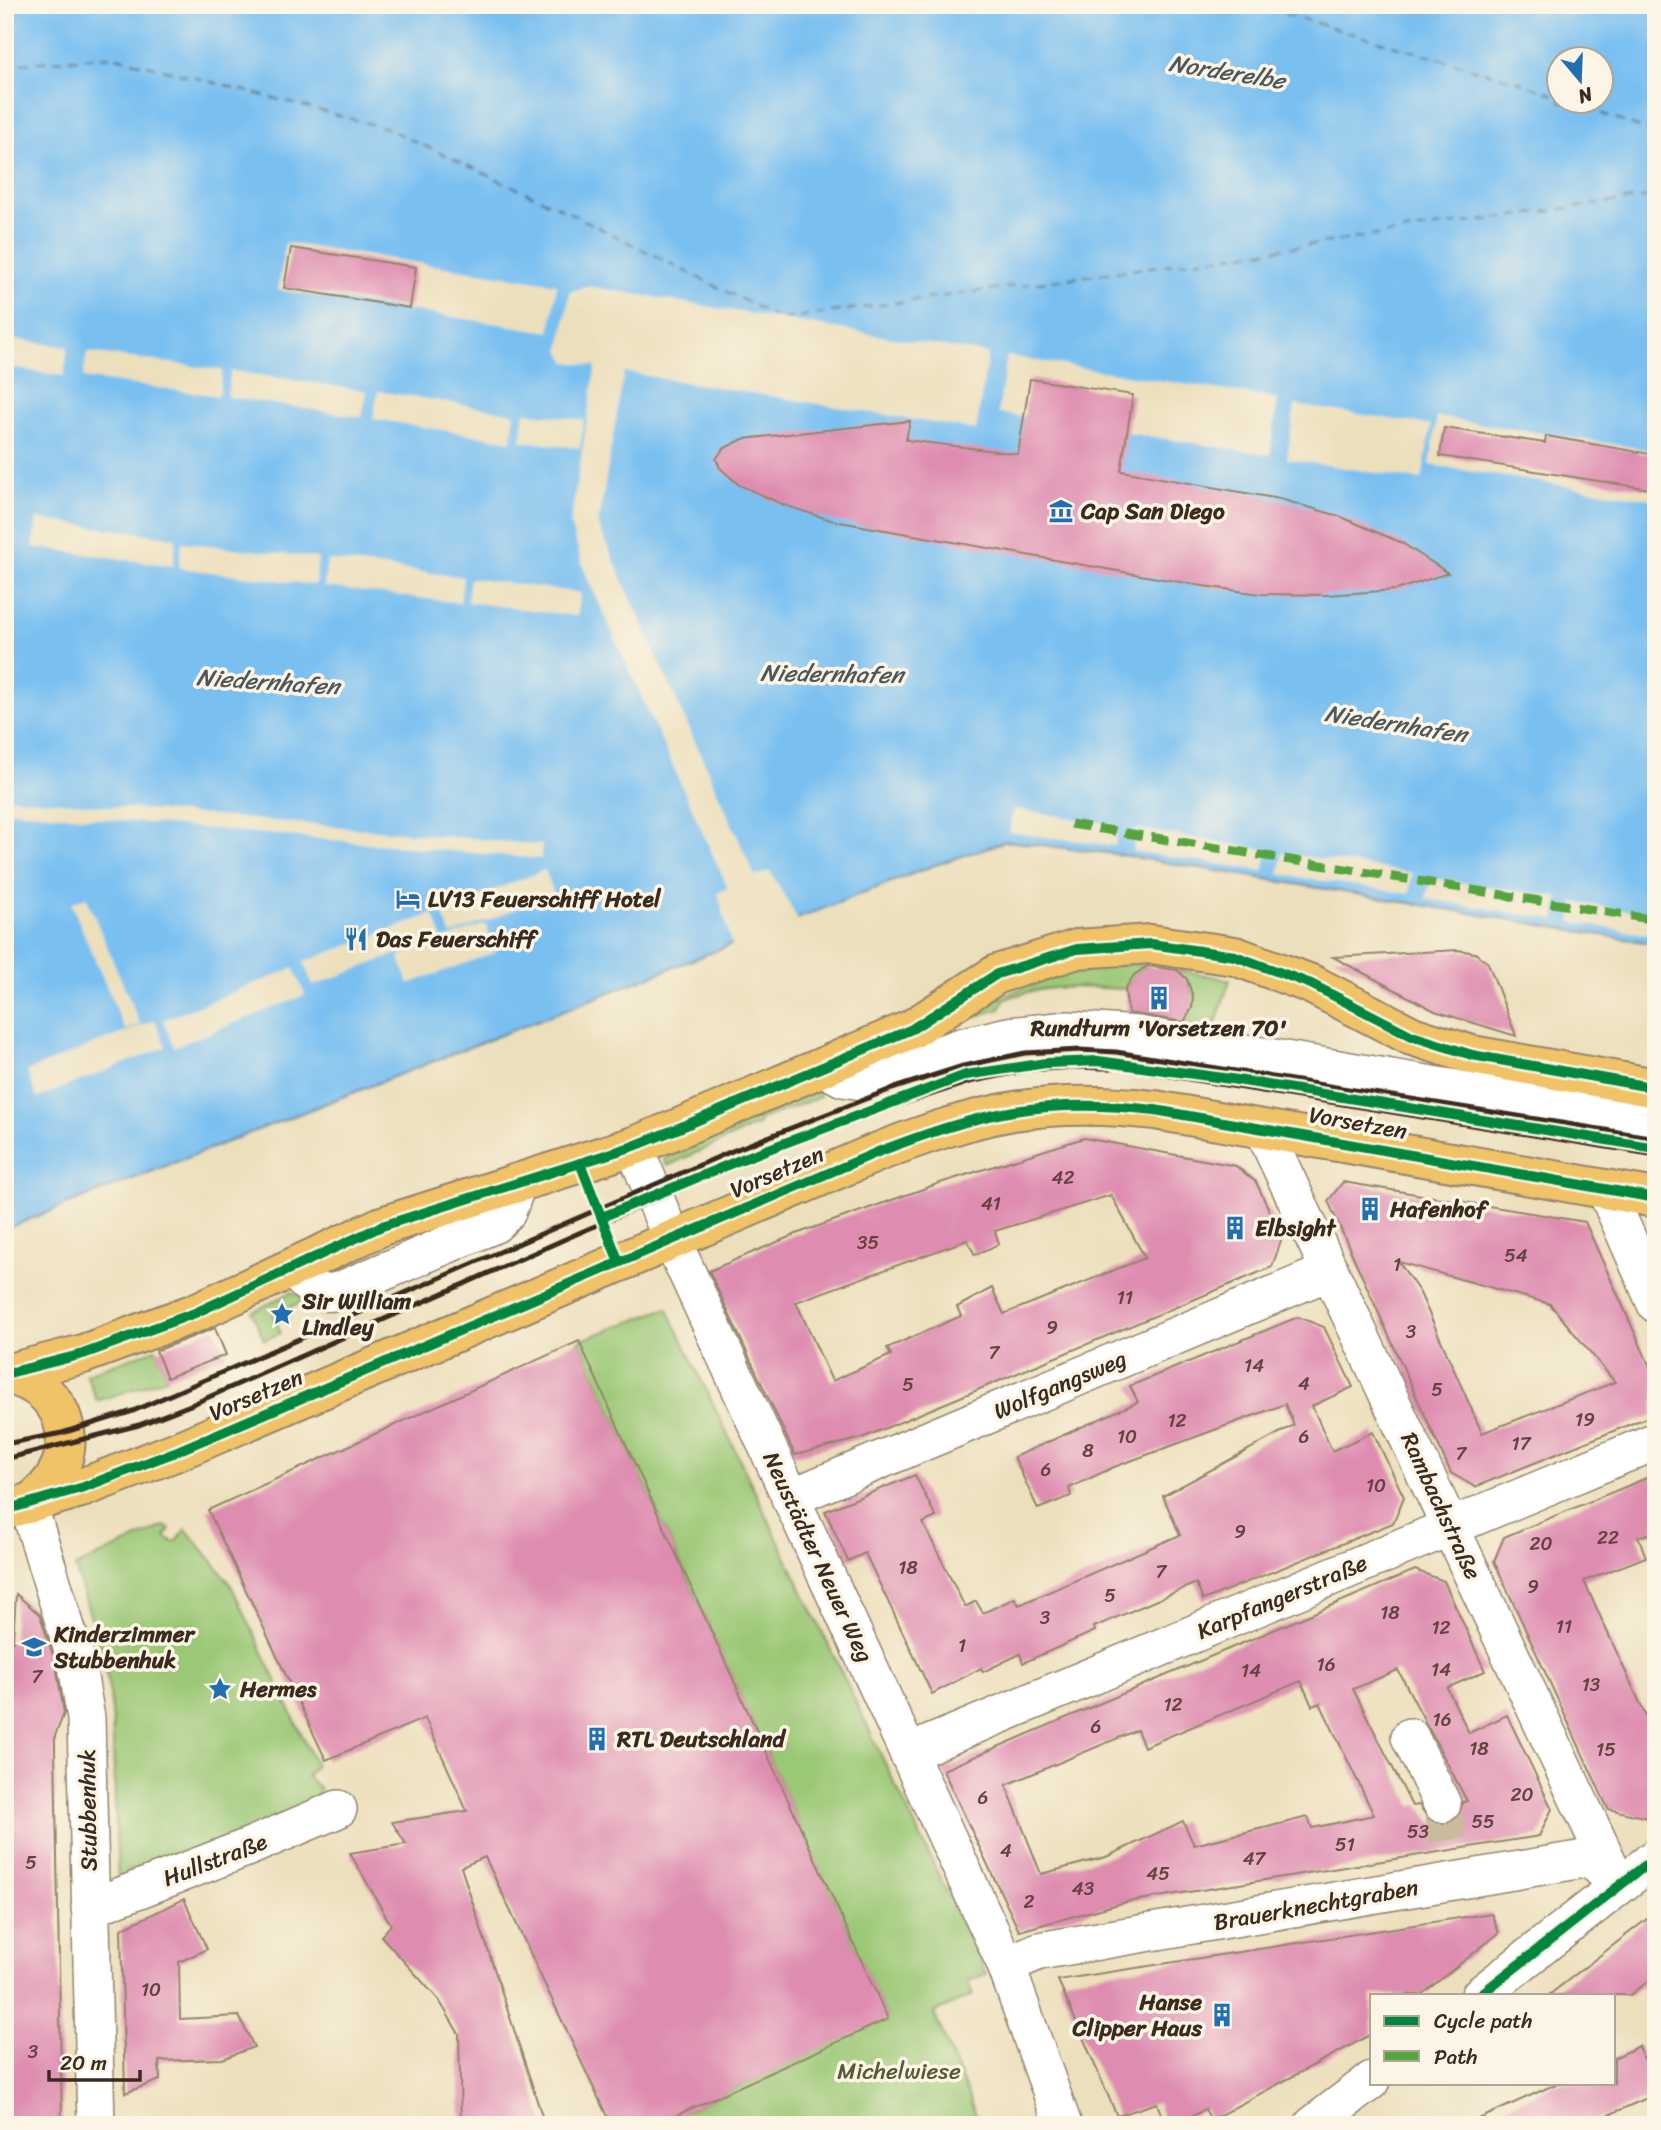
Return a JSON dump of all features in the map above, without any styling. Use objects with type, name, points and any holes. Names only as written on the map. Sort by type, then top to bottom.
[{"type":"main road","points":[[5,1374],[83,1354],[234,1297],[382,1226],[634,1146],[912,1029],[997,974],[1045,957],[1112,944],[1184,947],[1268,966],[1311,984],[1412,1036],[1472,1055],[1656,1088]]},
{"type":"main road","name":"Vorsetzen","points":[[17,1507],[93,1484],[175,1452],[889,1148],[968,1120],[1001,1112],[1070,1104],[1108,1105],[1263,1129],[1656,1198]]},
{"type":"main road","points":[[5,1374],[27,1380],[46,1394],[61,1416],[65,1430],[66,1445],[59,1473],[51,1486],[17,1507]]},
{"type":"street","points":[[824,1068],[842,1078],[862,1081],[961,1047],[1008,1036],[1079,1031],[1138,1035],[1656,1123]]},
{"type":"street","name":"Rambachstraße","points":[[1263,1129],[1618,1885]]},
{"type":"street","name":"Neustädter Neuer Weg","points":[[634,1146],[672,1240],[1006,1965],[1063,2125]]},
{"type":"street","points":[[1606,1190],[1656,1304]]},
{"type":"street","name":"Wolfgangsweg","points":[[790,1498],[1330,1271]]},
{"type":"street","name":"Karpfangerstraße","points":[[908,1753],[1656,1441]]},
{"type":"street","name":"Stubbenhuk","points":[[17,1507],[82,1685],[88,1757],[96,2125]]},
{"type":"street","points":[[1410,1737],[1441,1804]]},
{"type":"street","name":"Hullstraße","points":[[90,1908],[338,1810]]},
{"type":"street","points":[[1481,1994],[1656,1857]]},
{"type":"street","name":"Brauerknechtgraben","points":[[1006,1965],[1039,1951],[1452,1866],[1590,1858],[1618,1885]]},
{"type":"street","points":[[1313,2125],[1370,2082]]},
{"type":"green space","points":[[1128,964],[1147,966],[1134,975],[1125,989],[1063,987],[1033,991],[1004,1000],[1000,1009],[964,1020],[963,1017],[1002,996],[1042,981],[1084,970]]},
{"type":"green space","points":[[1175,969],[1230,980],[1210,1040],[1177,1028],[1189,1013],[1192,997],[1188,982]]},
{"type":"green space","points":[[818,1090],[820,1097],[759,1120],[760,1124],[667,1166],[664,1159]]},
{"type":"green space","points":[[292,1292],[306,1300],[273,1314],[281,1333],[264,1340],[252,1312]]},
{"type":"green space","name":"Michelwiese","points":[[667,1308],[986,1974],[967,1982],[973,1995],[934,2013],[980,2125],[655,2125],[887,2018],[579,1341]]},
{"type":"green space","points":[[156,1349],[167,1378],[97,1401],[86,1374]]},
{"type":"green space","points":[[164,1526],[170,1529],[165,1536],[173,1542],[177,1541],[186,1529],[230,1583],[316,1765],[307,1776],[320,1789],[312,1804],[183,1859],[175,1853],[128,1871],[127,1881],[118,1885],[112,1712],[105,1662],[75,1567]]},
{"type":"water","points":[[5,5],[1656,5],[1656,944],[1115,854],[1007,841],[932,866],[5,1229]]},
{"type":"pier","points":[[285,243],[557,284],[550,332],[278,290]]},
{"type":"pier","points":[[587,286],[988,354],[976,430],[624,372],[598,525],[755,876],[770,871],[798,920],[732,946],[718,893],[728,888],[585,572],[570,524],[596,366],[567,362],[560,350],[570,292]]},
{"type":"pier","points":[[5,338],[68,347],[64,376],[5,367]]},
{"type":"pier","points":[[87,352],[222,370],[219,396],[83,378]]},
{"type":"pier","points":[[1007,356],[1278,399],[1270,455],[998,413]]},
{"type":"pier","points":[[231,371],[367,391],[362,417],[227,397]]},
{"type":"pier","points":[[378,391],[515,413],[511,441],[373,419]]},
{"type":"pier","points":[[1295,405],[1431,425],[1422,480],[1287,459]]},
{"type":"pier","points":[[525,412],[584,420],[580,448],[521,441]]},
{"type":"pier","points":[[1437,417],[1656,451],[1656,500],[1430,465]]},
{"type":"pier","points":[[37,519],[176,538],[173,566],[33,547]]},
{"type":"pier","points":[[182,542],[318,558],[315,585],[179,568]]},
{"type":"pier","points":[[327,560],[463,577],[460,603],[324,587]]},
{"type":"pier","points":[[470,578],[581,593],[577,616],[467,602]]},
{"type":"pier","points":[[5,797],[542,845],[541,859],[5,810]]},
{"type":"pier","points":[[1013,809],[1118,825],[1115,846],[1009,832]]},
{"type":"pier","points":[[1136,829],[1267,850],[1263,871],[1133,851]]},
{"type":"pier","points":[[1283,853],[1412,873],[1409,894],[1279,874]]},
{"type":"pier","points":[[545,870],[554,894],[451,935],[441,911]]},
{"type":"pier","points":[[1430,878],[1559,897],[1555,919],[1426,899]]},
{"type":"pier","points":[[86,897],[140,1024],[125,1030],[71,903]]},
{"type":"pier","points":[[1574,902],[1656,915],[1656,936],[1571,922]]},
{"type":"pier","points":[[433,914],[442,937],[313,986],[304,962]]},
{"type":"pier","points":[[485,924],[496,952],[409,984],[399,956]]},
{"type":"pier","points":[[294,968],[305,995],[174,1047],[163,1020]]},
{"type":"pier","points":[[155,1020],[166,1047],[37,1098],[27,1071]]},
{"type":"building","points":[[291,248],[416,267],[410,308],[284,288]]},
{"type":"building","name":"Cap San Diego","points":[[1030,379],[1133,395],[1121,471],[1280,499],[1339,516],[1402,543],[1448,573],[1396,590],[1327,595],[1260,594],[1203,586],[834,521],[784,505],[739,485],[720,468],[716,459],[723,449],[743,439],[910,421],[906,440],[1018,454]]},
{"type":"building","points":[[1444,428],[1545,443],[1546,436],[1656,455],[1656,490],[1440,456]]},
{"type":"building","points":[[1458,950],[1475,953],[1488,963],[1516,1036],[1435,1011],[1333,957]]},
{"type":"building","name":"Rundturm 'Vorsetzen 70'","points":[[1147,966],[1177,970],[1187,979],[1193,997],[1192,1008],[1184,1022],[1128,1013],[1125,989],[1134,975]]},
{"type":"building","points":[[1084,1138],[1236,1166],[1256,1182],[1282,1238],[1272,1267],[862,1438],[795,1455],[709,1271],[796,1234],[940,1183]],"holes":[[[1111,1195],[1145,1258],[1004,1314],[992,1288],[957,1307],[961,1316],[887,1348],[891,1355],[832,1381],[796,1302],[967,1240],[975,1255],[999,1244],[995,1231]]]},
{"type":"building","points":[[1343,1182],[1585,1222],[1656,1380],[1653,1415],[1475,1487],[1451,1473],[1328,1201]],"holes":[[[1399,1262],[1550,1304],[1615,1382],[1482,1433],[1420,1293]]]},
{"type":"building","points":[[1298,1317],[1324,1327],[1353,1387],[1312,1406],[1332,1451],[1373,1432],[1404,1497],[1393,1523],[1203,1600],[1196,1583],[1094,1627],[1095,1631],[1023,1663],[1020,1654],[983,1672],[981,1668],[932,1694],[865,1553],[848,1561],[825,1511],[915,1475],[936,1517],[923,1523],[965,1607],[976,1601],[983,1613],[1015,1598],[1019,1605],[1180,1535],[1163,1496],[1294,1425],[1285,1404],[1114,1467],[1069,1488],[1071,1496],[1038,1509],[1014,1457],[1138,1402],[1130,1386]]},
{"type":"building","points":[[215,1328],[226,1355],[167,1378],[156,1351]]},
{"type":"building","name":"RTL Deutschland","points":[[579,1341],[888,2019],[655,2125],[611,2125],[485,1857],[461,1867],[545,2125],[461,2125],[459,2034],[439,2000],[381,1936],[391,1925],[350,1853],[406,1844],[392,1822],[467,1811],[425,1718],[326,1760],[208,1510]]},
{"type":"building","points":[[1656,1474],[1656,1532],[1638,1537],[1646,1557],[1584,1581],[1656,1738],[1656,1820],[1608,1809],[1494,1561],[1504,1537]]},
{"type":"building","points":[[1415,1570],[1444,1581],[1485,1671],[1447,1688],[1469,1733],[1507,1715],[1552,1809],[1539,1836],[1126,1902],[1019,1931],[943,1770]],"holes":[[[1398,1670],[1467,1801],[1462,1802],[1460,1815],[1450,1823],[1440,1825],[1431,1822],[1419,1805],[1412,1806],[1353,1689]],[[1301,1681],[1312,1706],[1320,1703],[1374,1815],[1312,1828],[1308,1817],[1194,1845],[1183,1821],[1106,1857],[1041,1874],[1006,1785],[1137,1730],[1144,1747]]]},
{"type":"building","points":[[16,1594],[40,1615],[56,1665],[64,1713],[55,1736],[62,2125],[5,2125],[5,1641],[13,1641]]},
{"type":"building","points":[[184,1899],[207,1949],[179,1962],[180,2019],[239,2016],[254,2047],[222,2059],[159,2061],[160,2080],[125,2093],[121,1929]]},
{"type":"building","points":[[1656,1912],[1656,1975],[1630,1995],[1550,1994]]},
{"type":"building","name":"Hanse Clipper Haus","points":[[1491,1913],[1499,1933],[1422,1994],[1370,1994],[1370,2035],[1211,2120],[1205,2109],[1177,2125],[1165,2125],[1157,2103],[1117,2116],[1058,1980]]},
{"type":"building","points":[[1639,2046],[1643,2058],[1656,2053],[1656,2094],[1586,2125],[1466,2125],[1556,2084],[1616,2084],[1616,2057]]},
{"type":"ferry route","points":[[1254,5],[1546,92]]},
{"type":"ferry route","points":[[5,65],[113,56],[386,128],[558,207],[781,319],[1656,196]]},
{"type":"ferry route","points":[[1608,116],[1656,134]]},
{"type":"tunnel","points":[[1442,1804],[1449,1851]]},
{"type":"railway","points":[[5,1444],[62,1433],[133,1411],[732,1151],[891,1089],[963,1066],[1025,1053],[1080,1050],[1116,1052],[1656,1138]]},
{"type":"railway","points":[[5,1459],[139,1425],[193,1404],[738,1165],[969,1082],[1029,1070],[1077,1067],[1127,1069],[1656,1155]]},
{"type":"marked path","points":[[1071,824],[1656,920]]},
{"type":"cycle path","points":[[5,1374],[83,1354],[195,1313],[382,1226],[634,1146],[912,1029],[997,974],[1077,949],[1151,944],[1235,956],[1311,984],[1412,1036],[1472,1055],[1656,1088]]},
{"type":"cycle path","points":[[602,1217],[742,1159],[966,1075],[1046,1063],[1098,1061],[1231,1079],[1656,1148]]},
{"type":"cycle path","points":[[5,1510],[84,1487],[175,1452],[878,1152],[949,1127],[1014,1111],[1079,1105],[1155,1110],[1656,1198]]},
{"type":"cycle path","points":[[580,1163],[619,1262]]},
{"type":"cycle path","points":[[1481,1994],[1656,1857]]},
{"type":"place","name":"Cap San Diego","points":[[1061,511]]},
{"type":"place","name":"LV13 Feuerschiff Hotel","points":[[408,899]]},
{"type":"place","name":"Das Feuerschiff","points":[[356,939]]},
{"type":"place","name":"Rundturm 'Vorsetzen 70'","points":[[1159,998]]},
{"type":"place","name":"Hafenhof","points":[[1370,1209]]},
{"type":"place","name":"Elbsight","points":[[1235,1228]]},
{"type":"place","name":"Sir William Lindley","points":[[282,1314]]},
{"type":"place","name":"Kinderzimmer Stubbenhuk","points":[[34,1647]]},
{"type":"place","name":"Hermes","points":[[220,1689]]},
{"type":"place","name":"RTL Deutschland","points":[[597,1739]]},
{"type":"place","name":"Hanse Clipper Haus","points":[[1222,2015]]},
{"type":"water label","name":"Norderelbe","points":[[1227,72]]},
{"type":"water label","name":"Niedernhafen","points":[[832,674]]},
{"type":"water label","name":"Niedernhafen","points":[[268,682]]},
{"type":"water label","name":"Niedernhafen","points":[[1396,724]]}]
